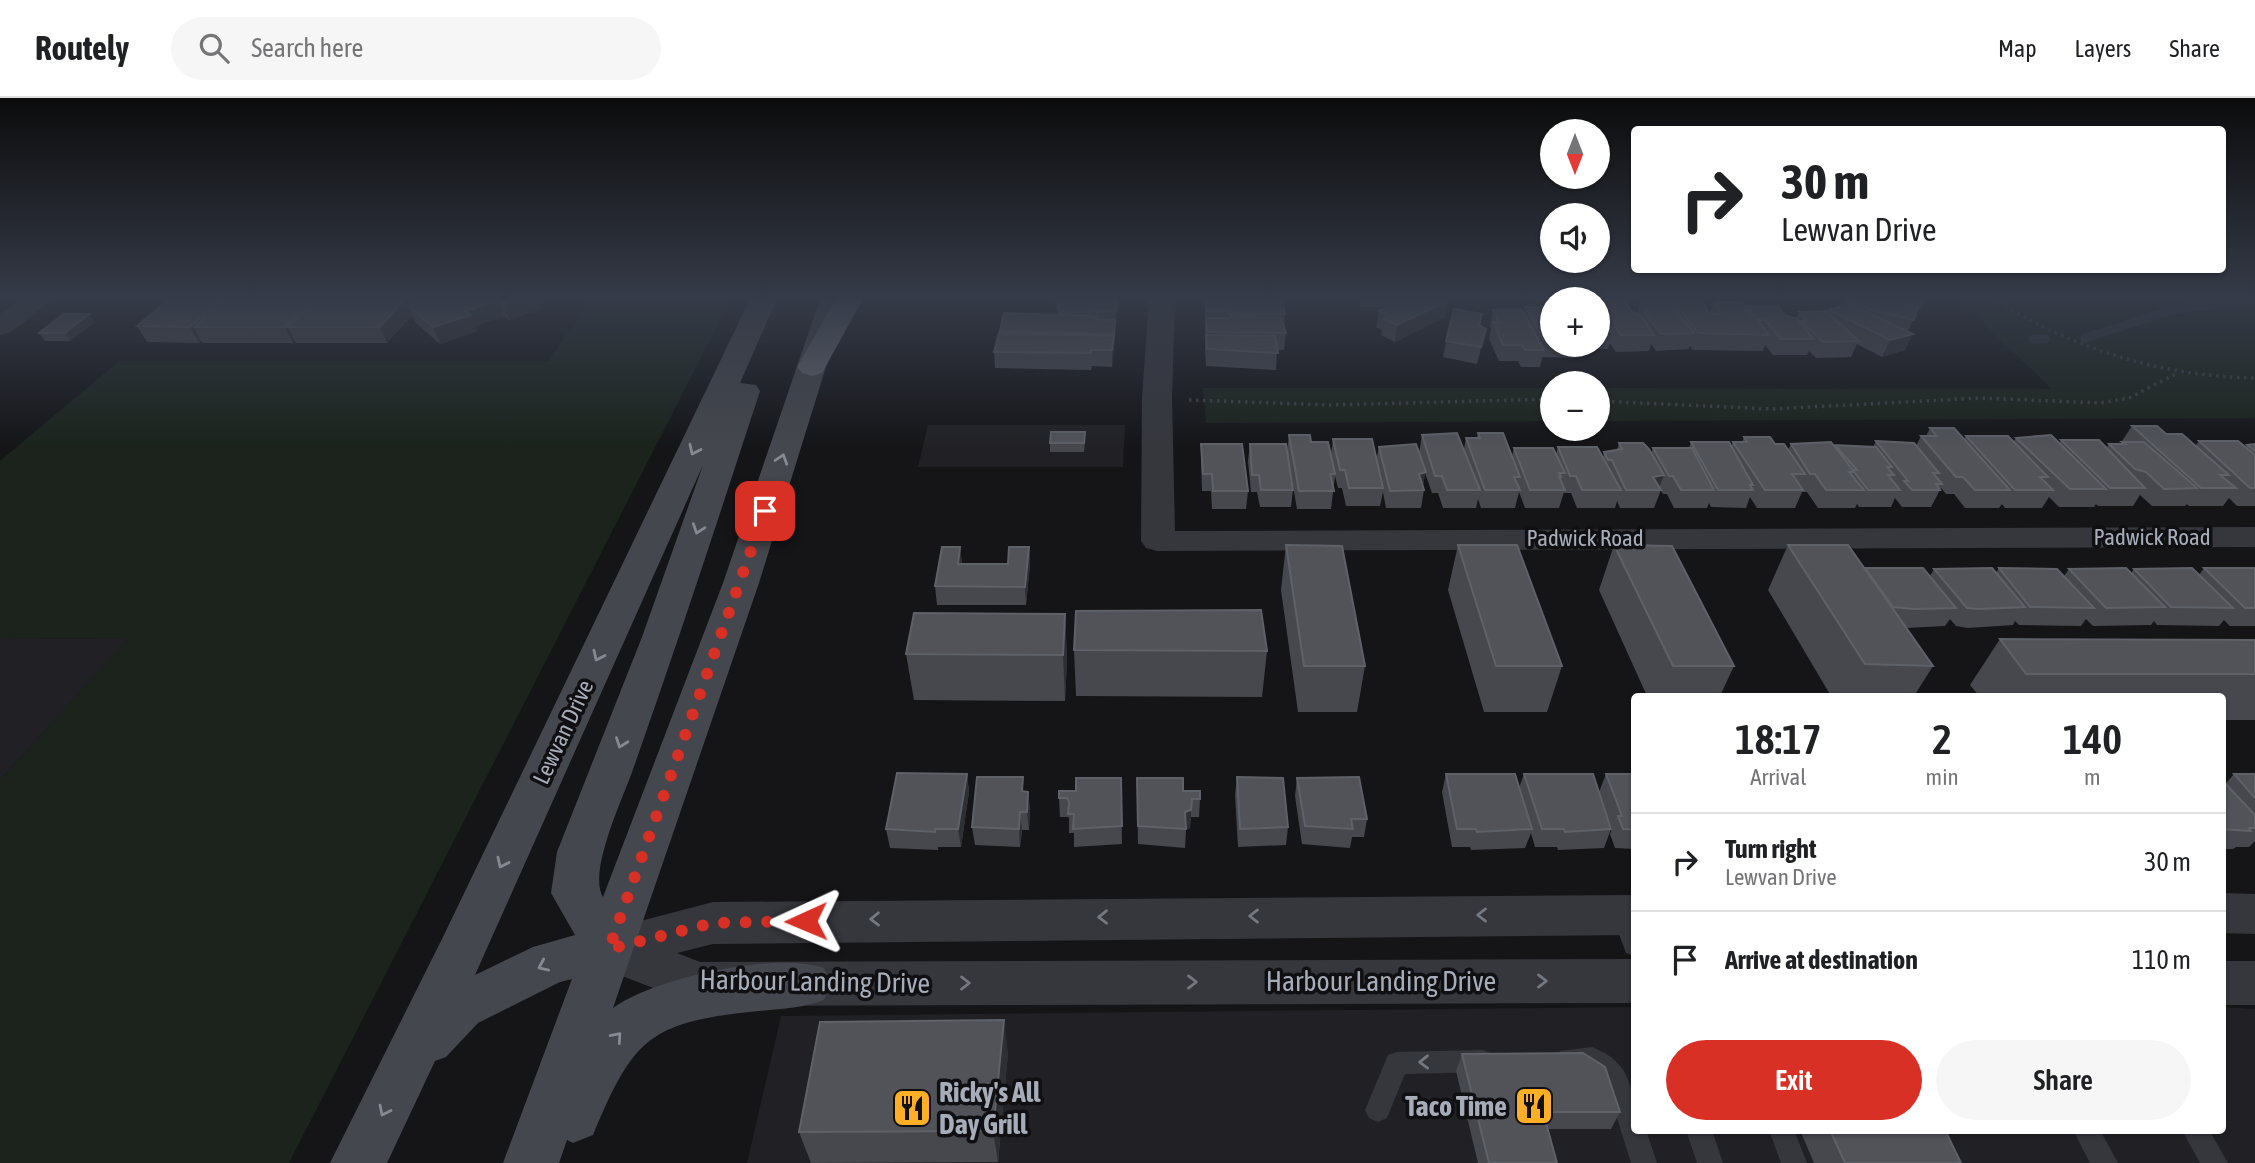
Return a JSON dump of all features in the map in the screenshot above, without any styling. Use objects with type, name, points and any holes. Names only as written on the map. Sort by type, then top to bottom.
[{"type":"highway","points":[[812,368],[823,349]]},
{"type":"main road","name":"Lewvan Drive","points":[[358,1163],[410,1058],[741,349]]},
{"type":"main road","points":[[609,949],[575,893],[580,852],[661,637],[747,384],[754,349]]},
{"type":"main road","points":[[531,1163],[741,583],[818,349]]},
{"type":"main road","points":[[410,1058],[460,1007],[551,962],[609,949]]},
{"type":"main road","points":[[554,1163],[601,1055],[625,1027],[651,1010],[682,1000],[806,984]]},
{"type":"street","name":"Padwick Road","points":[[1159,349],[1158,541],[2255,537]]},
{"type":"street","points":[[2226,914],[2255,914]]},
{"type":"street","points":[[609,949],[713,923],[1631,925]]},
{"type":"street","name":"Harbour Landing Drive","points":[[609,949],[700,984],[1631,981]]},
{"type":"street","points":[[2226,983],[2255,983]]},
{"type":"lane","points":[[1550,1059],[1592,1058],[1617,1079],[1631,1123]]},
{"type":"lane","points":[[1378,1110],[1397,1063],[1509,1060]]},
{"type":"lane","points":[[1635,1134],[1644,1163]]},
{"type":"lane","points":[[1700,1134],[1710,1163]]},
{"type":"lane","points":[[1783,1134],[1794,1163]]},
{"type":"lane","points":[[2087,1134],[2105,1163]]},
{"type":"lane","points":[[2197,1134],[2215,1163]]},
{"type":"path","points":[[2087,349],[2111,358],[2176,374],[2255,378]]},
{"type":"path","points":[[1610,402],[1772,409],[1980,398],[2100,402],[2129,398],[2176,374]]},
{"type":"path","points":[[1157,398],[1331,405],[1540,399]]},
{"type":"shaded area","points":[[557,349],[706,349],[289,1163],[0,1163],[0,780],[127,639],[0,638],[0,461],[119,361],[548,361]]},
{"type":"shaded area","points":[[2010,349],[2255,349],[2255,418],[1610,421],[1610,388],[2052,389]]},
{"type":"shaded area","points":[[1203,388],[1540,388],[1540,421],[1206,423]]},
{"type":"shaded area","points":[[928,425],[1125,425],[1123,467],[918,467]]},
{"type":"shaded area","points":[[0,638],[128,639],[0,780]]},
{"type":"shaded area","points":[[1631,1007],[1631,1134],[2226,1134],[2226,1007],[2255,1009],[2255,1163],[747,1163],[781,1016]]},
{"type":"building","points":[[995,349],[1112,349],[1091,350],[1091,353],[994,352]]},
{"type":"building","points":[[1207,349],[1277,349],[1278,353]]},
{"type":"building","points":[[2132,426],[2157,426],[2166,434],[2182,434],[2229,475],[2220,475],[2236,488],[2201,488]]},
{"type":"building","points":[[1930,428],[1954,428],[2010,490],[1975,490],[1963,477],[1956,477],[1921,436],[1937,436]]},
{"type":"building","points":[[1051,432],[1085,432],[1084,443],[1050,443]]},
{"type":"building","points":[[1457,433],[1480,490],[1447,490],[1442,476],[1435,476],[1422,435]]},
{"type":"building","points":[[1478,433],[1503,433],[1520,477],[1514,477],[1520,490],[1485,490],[1466,438],[1480,438]]},
{"type":"building","points":[[1289,435],[1310,435],[1311,442],[1328,442],[1335,474],[1330,474],[1334,491],[1299,491]]},
{"type":"building","points":[[2051,435],[2106,489],[2070,489],[2016,438]]},
{"type":"building","points":[[1966,436],[2008,436],[2048,477],[2040,477],[2053,490],[2015,490]]},
{"type":"building","points":[[1744,437],[1770,437],[1775,444],[1784,444],[1805,474],[1792,474],[1803,490],[1765,490],[1733,442],[1747,442]]},
{"type":"building","points":[[1333,439],[1372,439],[1383,488],[1349,488],[1345,470],[1340,470]]},
{"type":"building","points":[[2061,440],[2099,440],[2145,488],[2110,488]]},
{"type":"building","points":[[1876,441],[1914,443],[1939,473],[1933,473],[1942,484],[1936,484],[1940,490],[1912,490],[1904,481],[1908,481]]},
{"type":"building","points":[[2199,441],[2238,441],[2255,455],[2255,488],[2250,488]]},
{"type":"building","points":[[1691,442],[1729,442],[1753,485],[1750,485],[1753,490],[1718,490]]},
{"type":"building","points":[[1831,442],[1853,470],[1857,470],[1835,445],[1876,447],[1892,467],[1887,467],[1894,475],[1888,475],[1900,490],[1868,490],[1854,472],[1849,472],[1864,490],[1826,490],[1815,474],[1810,474],[1791,444]]},
{"type":"building","points":[[2122,442],[2144,442],[2197,488],[2164,489],[2146,472],[2135,469],[2109,444],[2125,444]]},
{"type":"building","points":[[1619,443],[1643,443],[1649,449],[1664,475],[1653,477],[1661,490],[1626,490],[1612,460],[1608,460],[1604,452],[1622,449]]},
{"type":"building","points":[[1201,444],[1242,444],[1248,491],[1213,491],[1212,474],[1203,474]]},
{"type":"building","points":[[1250,444],[1286,444],[1293,490],[1261,490],[1259,475],[1252,475]]},
{"type":"building","points":[[1416,444],[1426,472],[1419,474],[1424,490],[1390,491],[1379,447]]},
{"type":"building","points":[[1558,447],[1597,447],[1621,490],[1582,490],[1576,476],[1570,476]]},
{"type":"building","points":[[1514,448],[1553,448],[1565,473],[1559,473],[1559,477],[1565,490],[1530,490]]},
{"type":"building","points":[[1653,448],[1692,448],[1714,490],[1681,490],[1673,476],[1669,476]]},
{"type":"building","points":[[1286,545],[1342,546],[1365,666],[1304,666]]},
{"type":"building","points":[[1458,545],[1517,545],[1562,666],[1496,666]]},
{"type":"building","points":[[1614,545],[1672,546],[1734,666],[1673,666]]},
{"type":"building","points":[[1788,545],[1848,545],[1933,666],[1865,664]]},
{"type":"building","points":[[942,547],[960,547],[958,564],[1008,564],[1009,547],[1029,547],[1025,587],[935,586]]},
{"type":"building","points":[[1865,568],[1923,568],[1956,608],[1893,607]]},
{"type":"building","points":[[1992,568],[2025,607],[1967,608],[1934,569]]},
{"type":"building","points":[[1999,568],[2057,569],[2094,608],[2030,607]]},
{"type":"building","points":[[2126,568],[2165,607],[2106,608],[2069,569]]},
{"type":"building","points":[[2192,568],[2233,608],[2171,607],[2134,569]]},
{"type":"building","points":[[2204,568],[2255,568],[2255,608],[2245,608]]},
{"type":"building","points":[[1261,610],[1267,651],[1074,650],[1076,611]]},
{"type":"building","points":[[914,613],[1065,614],[1063,655],[906,654]]},
{"type":"building","points":[[2000,639],[2255,640],[2255,674],[2026,674]]},
{"type":"building","points":[[897,773],[967,774],[958,829],[935,829],[935,832],[886,829]]},
{"type":"building","points":[[1446,774],[1515,774],[1532,829],[1477,832],[1476,829],[1457,829]]},
{"type":"building","points":[[1524,774],[1593,774],[1611,829],[1565,832],[1564,829],[1542,829]]},
{"type":"building","points":[[1606,774],[1631,774],[1631,830],[1623,829],[1618,816],[1622,816]]},
{"type":"building","points":[[2234,774],[2255,774],[2255,798]]},
{"type":"building","points":[[977,777],[1023,777],[1022,791],[1028,792],[1027,812],[1020,812],[1019,829],[972,827]]},
{"type":"building","points":[[1237,777],[1283,778],[1288,827],[1240,829]]},
{"type":"building","points":[[1359,777],[1367,819],[1351,819],[1353,829],[1305,826],[1297,778]]},
{"type":"building","points":[[1076,778],[1121,778],[1122,826],[1073,829],[1074,814],[1068,814],[1069,802],[1067,798],[1059,798],[1059,791],[1076,791]]},
{"type":"building","points":[[1137,778],[1183,778],[1183,791],[1200,791],[1200,799],[1192,799],[1191,810],[1185,812],[1186,829],[1138,826]]},
{"type":"building","points":[[2226,784],[2255,815],[2255,828],[2249,828],[2251,831],[2226,829]]},
{"type":"building","name":"Ricky's All Day Grill","points":[[1004,1020],[993,1131],[799,1132],[820,1022]]},
{"type":"building","points":[[1583,1053],[1605,1067],[1620,1112],[1543,1112],[1557,1163],[1489,1163],[1462,1054]]},
{"type":"building","points":[[1832,1134],[1947,1134],[1961,1163],[1845,1163]]},
{"type":"place","name":"Taco Time","points":[[1534,1106]]},
{"type":"place","name":"Ricky's All Day Grill","points":[[912,1108]]},
{"type":"route","points":[[765,511],[609,949],[713,923],[806,921]]}]
